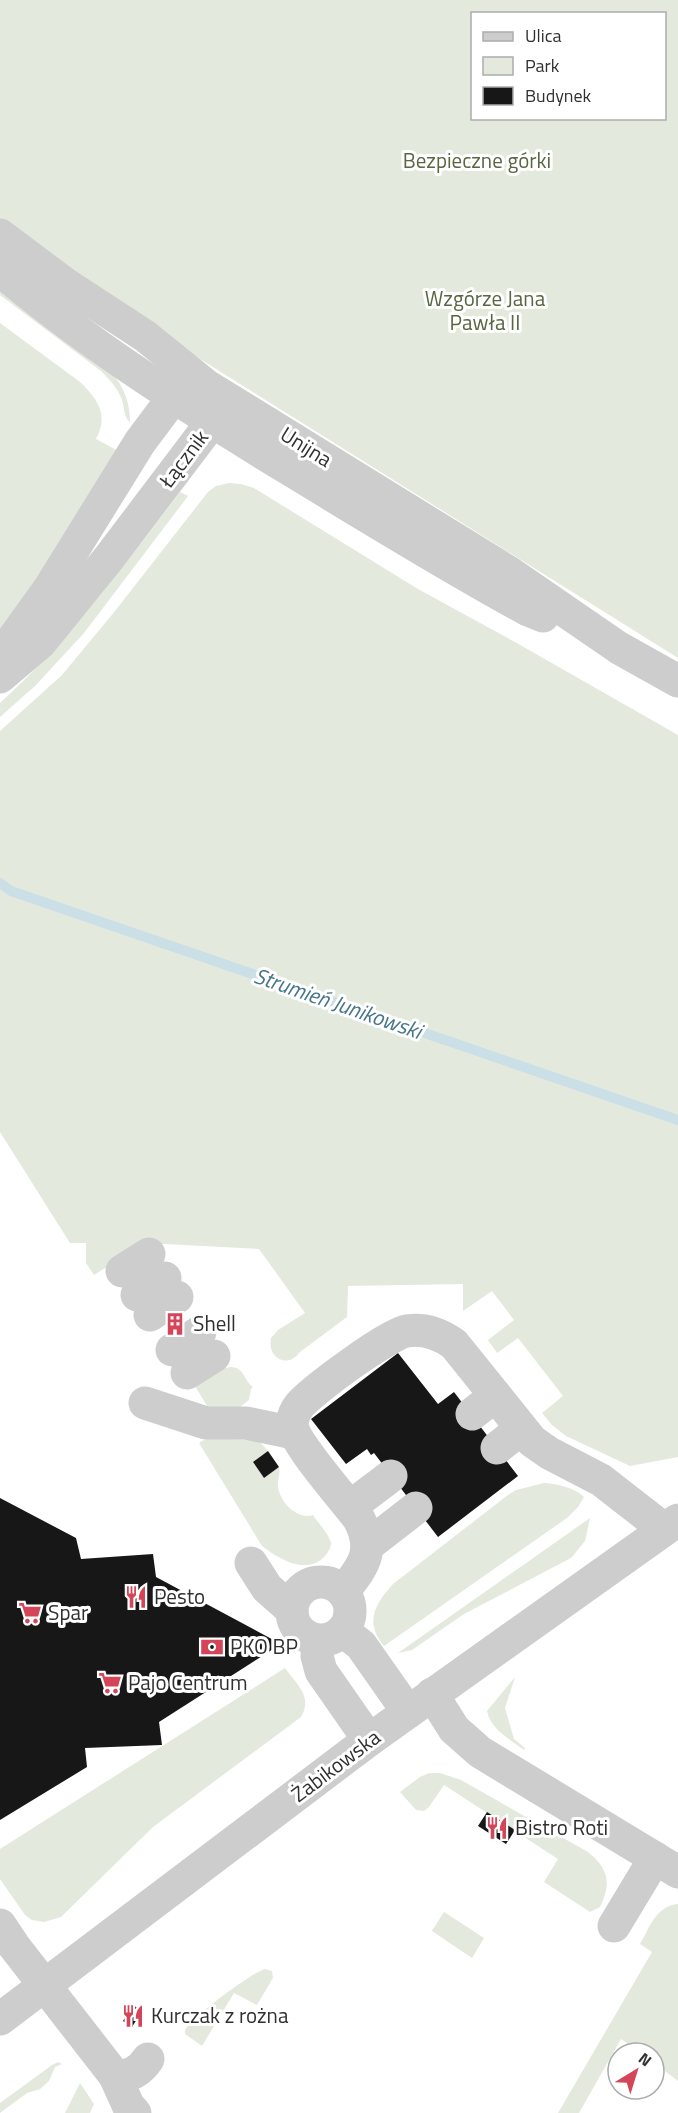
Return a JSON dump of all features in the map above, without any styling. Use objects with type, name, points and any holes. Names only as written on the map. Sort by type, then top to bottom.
[{"type":"street","name":"Unijna","points":[[0,235],[64,283],[145,336],[207,386],[510,573],[620,648],[678,681]]},
{"type":"street","name":"Unijna","points":[[0,270],[96,345],[173,398],[444,564],[528,610],[620,648]]},
{"type":"street","points":[[173,398],[207,386]]},
{"type":"street","name":"Łącznik","points":[[0,677],[40,643],[109,558],[212,422],[207,386]]},
{"type":"street","name":"Łącznik","points":[[0,657],[49,588],[140,442],[173,398]]},
{"type":"street","points":[[136,1294],[164,1276],[136,1294]]},
{"type":"street","points":[[344,1592],[366,1558],[368,1546],[366,1533],[350,1507],[294,1432],[294,1415],[303,1401],[381,1342],[405,1331],[431,1332],[454,1344],[483,1405],[509,1438],[532,1441],[549,1453],[601,1480],[671,1525]]},
{"type":"street","points":[[179,1362],[207,1344]]},
{"type":"street","points":[[145,1403],[206,1423],[246,1423],[294,1432]]},
{"type":"street","points":[[350,1507],[392,1476]]},
{"type":"street","points":[[368,1546],[416,1508]]},
{"type":"street","name":"Żabikowska","points":[[0,2019],[369,1740],[671,1525]]},
{"type":"street","points":[[369,1740],[321,1671],[317,1656],[331,1636],[350,1616],[348,1599],[344,1592],[328,1582],[301,1597],[296,1627],[310,1638],[331,1636],[361,1645],[420,1703],[454,1728],[480,1752],[667,1865],[614,1926]]},
{"type":"street","points":[[0,1925],[44,1986],[115,2076],[128,2105],[135,2113]]},
{"type":"street","points":[[115,2076],[124,2077],[135,2072],[148,2059]]},
{"type":"street","points":[[113,2113],[118,2092],[115,2076]]},
{"type":"green space","name":"Wzgórze Jana Pawła II","points":[[0,0],[678,0],[678,658],[176,344],[0,222]]},
{"type":"green space","points":[[0,286],[113,374],[126,397],[130,423],[116,388],[107,377],[0,295]]},
{"type":"green space","points":[[0,323],[80,382],[100,408],[102,422],[96,439],[120,452],[0,639]]},
{"type":"green space","points":[[229,483],[254,488],[418,589],[678,735],[678,1457],[630,1466],[566,1436],[552,1425],[542,1413],[563,1396],[518,1338],[497,1353],[488,1340],[514,1320],[492,1291],[463,1311],[463,1284],[348,1286],[347,1317],[295,1357],[284,1361],[275,1356],[272,1351],[271,1338],[278,1330],[305,1313],[259,1249],[145,1243],[94,1275],[86,1263],[86,1243],[70,1243],[0,1132],[0,731],[62,675],[208,492],[216,486]]},
{"type":"green space","points":[[180,492],[188,496],[84,633],[35,686],[0,717],[0,703],[73,628],[117,575]]},
{"type":"green space","points":[[230,1367],[239,1369],[253,1387],[249,1400],[240,1407],[209,1409],[195,1386],[222,1369]]},
{"type":"green space","points":[[207,1438],[258,1440],[268,1451],[253,1462],[264,1478],[279,1467],[279,1493],[295,1512],[307,1516],[313,1515],[331,1543],[325,1556],[318,1562],[302,1565],[276,1556],[262,1546],[199,1443]]},
{"type":"green space","points":[[544,1483],[565,1487],[584,1497],[567,1518],[384,1646],[374,1629],[374,1613],[381,1599],[393,1584],[508,1495],[516,1490]]},
{"type":"green space","points":[[590,1518],[585,1541],[571,1558],[464,1614],[412,1650],[398,1653]]},
{"type":"green space","points":[[285,1668],[304,1697],[304,1710],[301,1717],[153,1827],[61,1917],[44,1922],[32,1920],[25,1915],[0,1879],[0,1849]]},
{"type":"green space","points":[[515,1677],[505,1708],[514,1739],[525,1748],[524,1750],[497,1729],[487,1711]]},
{"type":"green space","points":[[429,1773],[440,1773],[461,1780],[588,1852],[600,1864],[606,1877],[606,1891],[600,1907],[590,1912],[544,1882],[558,1859],[444,1785],[429,1807],[424,1811],[416,1810],[400,1792]]},
{"type":"green space","points":[[678,1904],[678,2081],[666,2072],[666,2041],[624,2041],[621,2039],[620,2041],[606,2041],[606,2065],[579,2113],[558,2113],[652,1952],[640,1944],[659,1913]]},
{"type":"green space","points":[[444,1912],[484,1938],[472,1958],[432,1931]]},
{"type":"green space","points":[[265,1969],[272,1971],[273,1978],[257,2005],[234,1993],[202,2046],[185,2034],[187,2027],[213,2003],[237,1985]]},
{"type":"green space","points":[[58,2062],[62,2064],[55,2067],[49,2081],[40,2089],[27,2093],[0,2113],[0,2103]]},
{"type":"green space","points":[[80,2083],[94,2104],[90,2113],[65,2113]]},
{"type":"building","points":[[398,1353],[438,1404],[454,1392],[518,1476],[438,1537],[374,1453],[371,1455],[367,1449],[346,1464],[311,1419]]},
{"type":"building","points":[[268,1451],[279,1467],[264,1478],[253,1462]]},
{"type":"building","name":"Pajo Centrum","points":[[0,1498],[76,1538],[81,1559],[153,1554],[156,1577],[281,1644],[159,1722],[162,1745],[85,1748],[87,1767],[0,1820]]},
{"type":"building","points":[[487,1812],[515,1830],[506,1844],[478,1826]]},
{"type":"building","name":"Kurczak z rożna","points":[[133,2005],[142,2011],[132,2027],[123,2021]]},
{"type":"waterway","name":"Strumień Junikowski","points":[[0,883],[11,891],[678,1120]]},
{"type":"place","name":"Shell","points":[[175,1324]]},
{"type":"place","name":"Pesto","points":[[136,1597]]},
{"type":"place","name":"Spar","points":[[30,1613]]},
{"type":"place","name":"PKO BP","points":[[212,1647]]},
{"type":"place","name":"Pajo Centrum","points":[[110,1683]]},
{"type":"place","name":"Bistro Roti","points":[[497,1828]]},
{"type":"place","name":"Kurczak z rożna","points":[[133,2016]]},
{"type":"park label","name":"Bezpieczne górki","points":[[477,161]]}]
